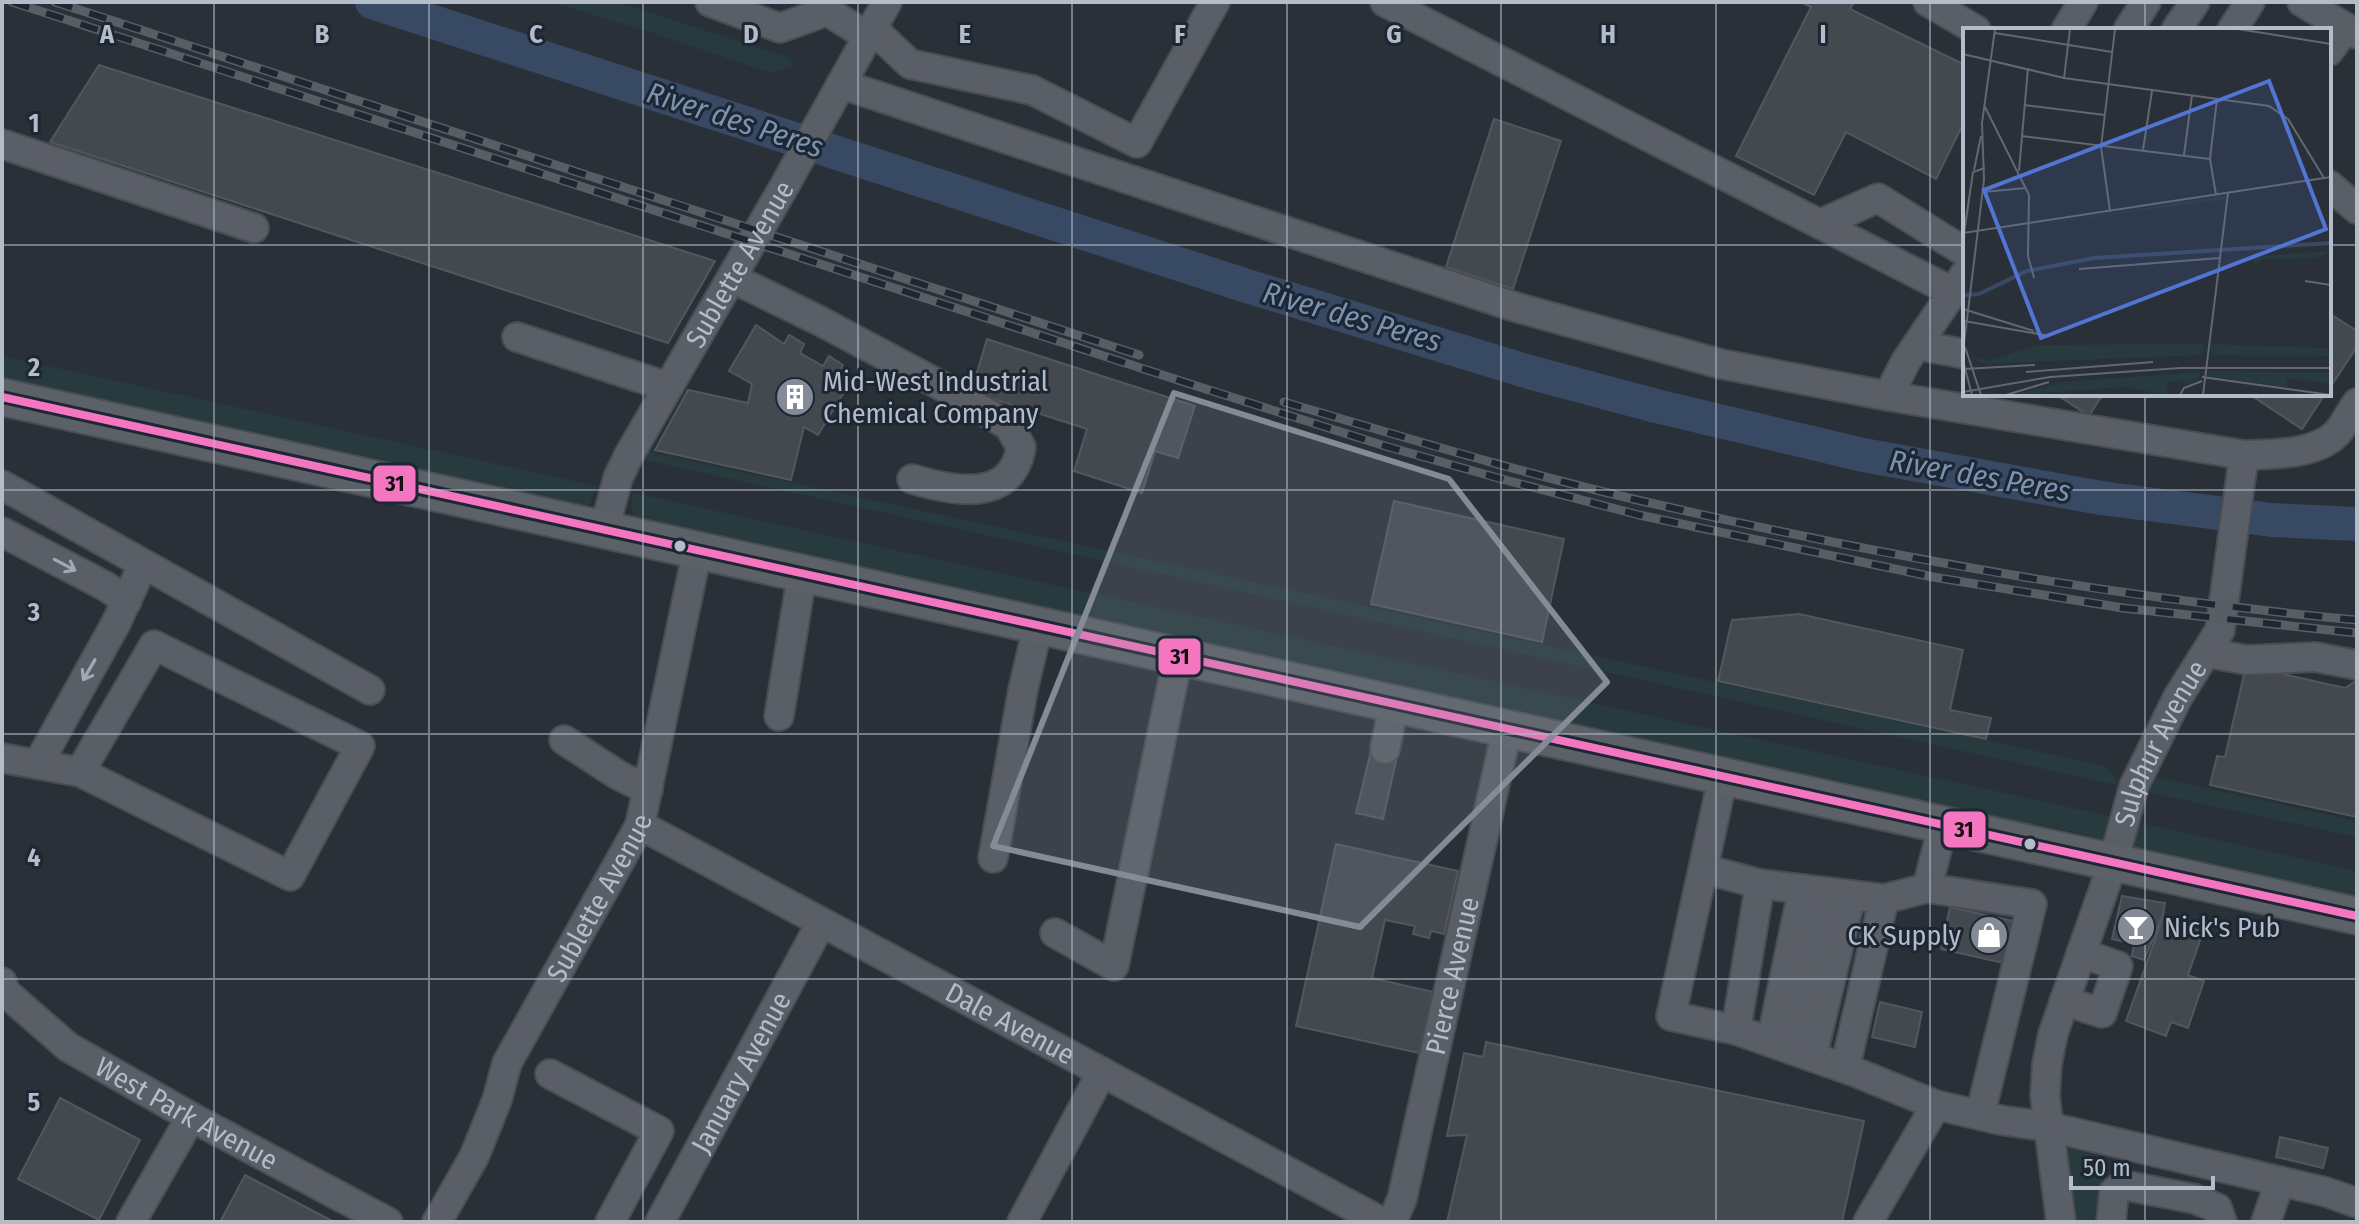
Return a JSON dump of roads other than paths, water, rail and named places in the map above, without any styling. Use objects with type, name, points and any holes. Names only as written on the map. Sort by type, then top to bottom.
[{"type":"main road","points":[[2,397],[2357,916]]},
{"type":"street","points":[[710,2],[780,28],[827,11],[870,32],[910,64],[1032,90],[1137,143],[1211,3]]},
{"type":"street","name":"Sublette Avenue","points":[[604,530],[623,467],[887,2]]},
{"type":"street","points":[[1385,2],[1820,224],[1959,283],[1917,345],[1888,396]]},
{"type":"street","points":[[1928,2],[1973,28]]},
{"type":"street","points":[[2067,28],[2083,2]]},
{"type":"street","points":[[2129,28],[2146,2]]},
{"type":"street","points":[[2177,28],[2195,2]]},
{"type":"street","points":[[2233,28],[2250,2]]},
{"type":"street","points":[[2309,4],[2352,31],[2331,49]]},
{"type":"street","points":[[836,92],[1515,307],[1721,364],[2243,467],[2268,454],[2316,447],[2335,435],[2357,403]]},
{"type":"street","points":[[2,144],[254,228]]},
{"type":"street","points":[[2331,187],[2357,209]]},
{"type":"street","points":[[1820,224],[1878,198],[1963,251]]},
{"type":"street","points":[[732,278],[940,385],[1009,426],[1021,447],[1018,463],[1003,479],[978,490],[948,490],[912,479]]},
{"type":"street","points":[[517,337],[668,387]]},
{"type":"street","points":[[1917,345],[1963,352]]},
{"type":"street","name":"Sulphur Avenue","points":[[2061,1222],[2045,1096],[2053,1034],[2113,863],[2130,799],[2142,768],[2178,697],[2220,630],[2243,467]]},
{"type":"street","points":[[2,485],[370,690]]},
{"type":"street","points":[[2,532],[105,586],[127,601]]},
{"type":"street","name":"Sublette Avenue","points":[[437,1222],[474,1157],[497,1100],[507,1063],[640,825],[697,552]]},
{"type":"street","points":[[38,764],[127,601],[143,565]]},
{"type":"street","points":[[779,716],[802,575]]},
{"type":"street","points":[[993,858],[1023,690],[1038,626]]},
{"type":"street","points":[[2,758],[80,772],[290,876],[360,746],[154,645],[80,772]]},
{"type":"street","points":[[2208,653],[2247,660],[2315,657],[2357,665]]},
{"type":"street","points":[[1055,933],[1114,966],[1178,657]]},
{"type":"street","points":[[1385,749],[1394,705]]},
{"type":"street","name":"Pierce Avenue","points":[[1392,1222],[1402,1199],[1507,730]]},
{"type":"street","points":[[564,740],[618,775],[648,790]]},
{"type":"street","points":[[1723,777],[1671,1016],[1736,1030],[1845,1068],[1936,1105],[2050,1127],[2326,1192],[2357,1203]]},
{"type":"street","name":"Dale Avenue","points":[[640,825],[1382,1222]]},
{"type":"street","points":[[1927,888],[1943,826]]},
{"type":"street","points":[[1704,869],[1760,884],[1884,899],[1927,888],[2032,904],[1980,1115]]},
{"type":"street","points":[[1736,1030],[1760,884]]},
{"type":"street","points":[[1792,1050],[1827,892]]},
{"type":"street","points":[[1792,1050],[1827,892]]},
{"type":"street","points":[[1845,1068],[1884,899]]},
{"type":"street","name":"January Avenue","points":[[660,1222],[821,923]]},
{"type":"street","points":[[2064,1001],[2102,1013],[2118,966],[2081,953]]},
{"type":"street","name":"West Park Avenue","points":[[2,982],[5,992],[68,1047],[388,1222]]},
{"type":"street","points":[[1022,1222],[1102,1072]]},
{"type":"street","points":[[550,1074],[659,1131],[610,1222]]},
{"type":"street","points":[[1868,1222],[1936,1105]]},
{"type":"street","points":[[131,1222],[191,1117]]},
{"type":"street","points":[[2266,1222],[2280,1181]]},
{"type":"street","points":[[2111,1222],[2114,1192],[2123,1185],[2195,1199],[2217,1208],[2222,1222]]},
{"type":"waterway","name":"River des Peres","points":[[372,2],[1250,287],[1529,372],[1656,406],[1863,455],[2101,498],[2272,520],[2357,524]]},
{"type":"railway","points":[[12,2],[1184,382],[1385,446],[1498,478],[1639,515],[1933,577],[2123,608],[2357,633]]},
{"type":"railway","points":[[55,2],[1139,355]]},
{"type":"railway","points":[[1284,402],[1555,479],[1822,540],[2088,587],[2357,620]]},
{"type":"place","name":"Mid-West Industrial Chemical Company","points":[[795,397]]},
{"type":"place","name":"Nick's Pub","points":[[2136,927]]},
{"type":"place","name":"CK Supply","points":[[1989,935]]}]
